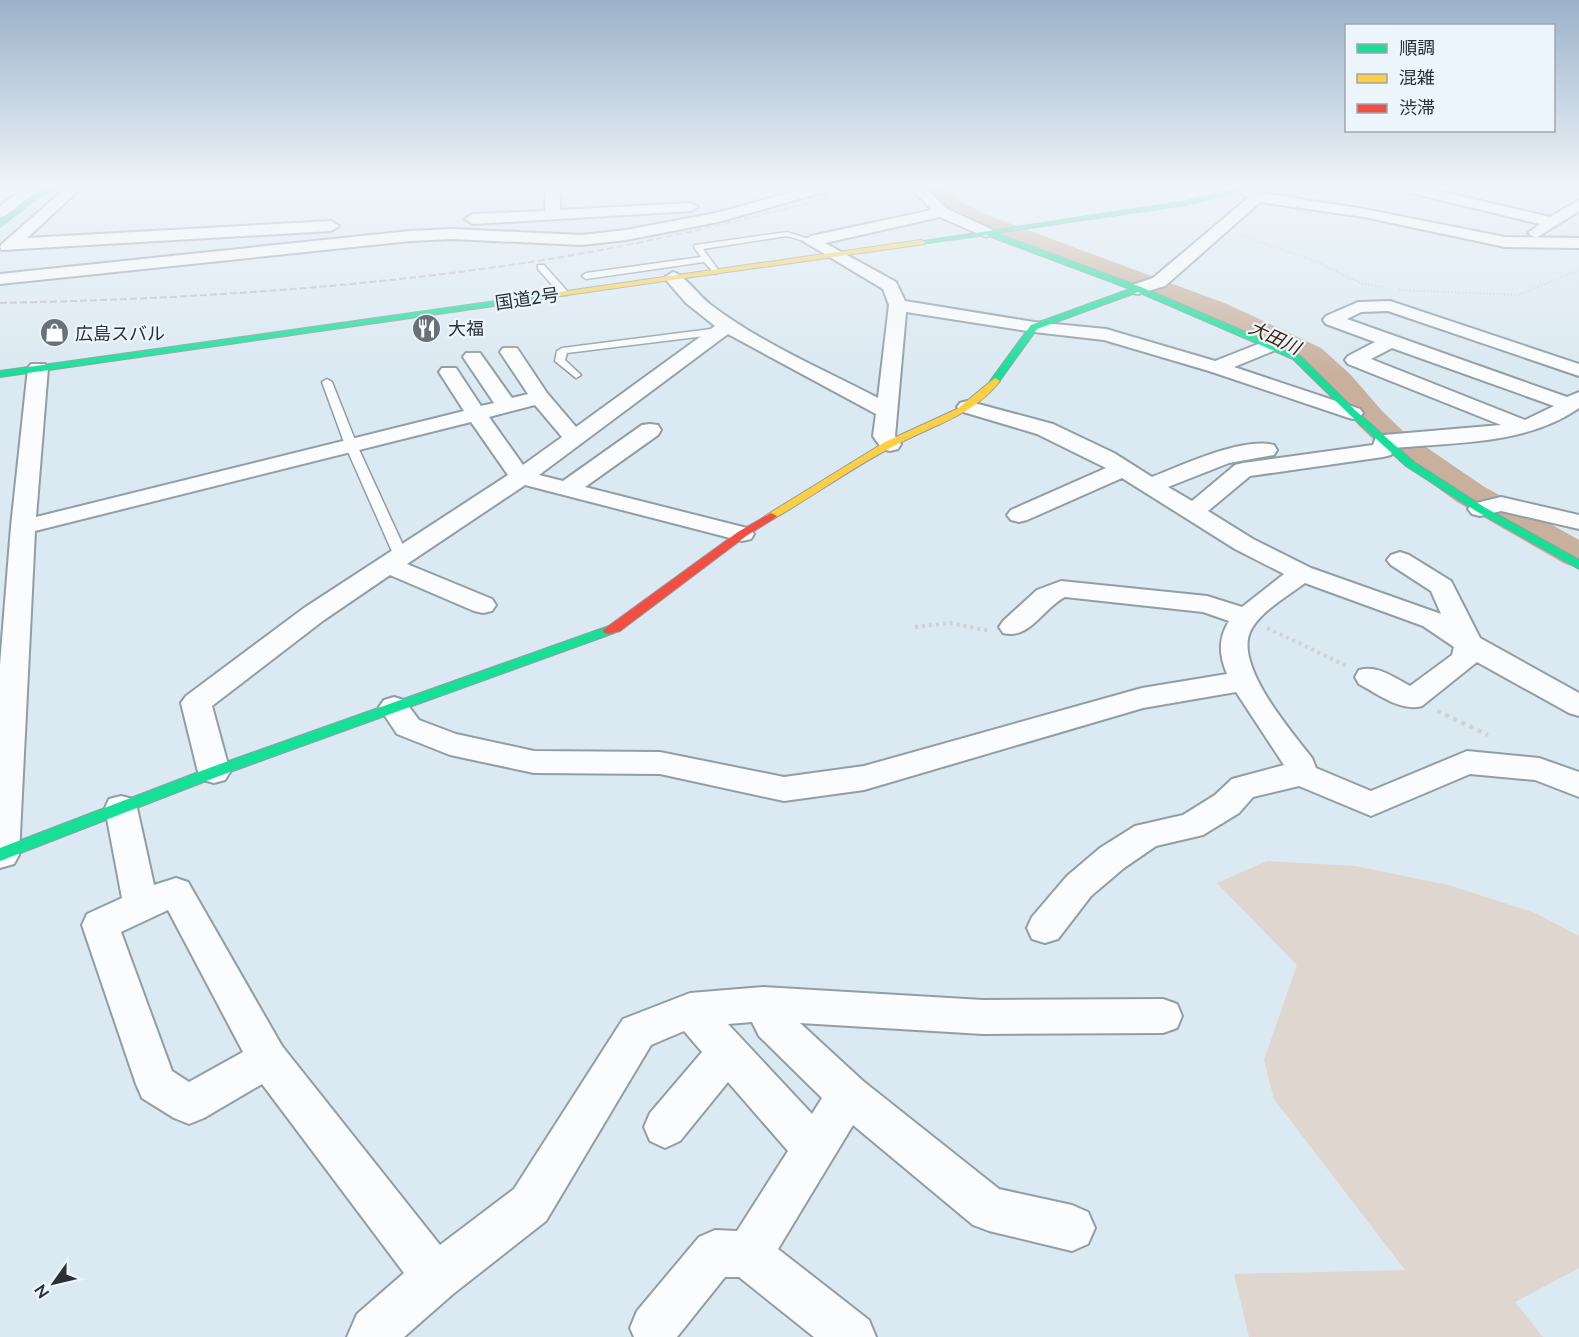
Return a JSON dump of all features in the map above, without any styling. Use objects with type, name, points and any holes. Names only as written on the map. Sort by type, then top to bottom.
[{"type":"main road","name":"国道2号","points":[[0,374],[871,248]]},
{"type":"main road","points":[[1030,248],[1138,289],[1296,357],[1353,413],[1410,464],[1480,509],[1579,565]]},
{"type":"main road","points":[[1,855],[214,772],[615,628],[742,534],[890,444],[967,407],[986,394],[1034,327],[1138,289]]},
{"type":"main road","name":"国道2号","points":[[0,366],[145,347],[224,340]]},
{"type":"street","points":[[0,279],[307,248]]},
{"type":"street","points":[[823,248],[890,286],[898,304],[884,436],[890,444]]},
{"type":"street","points":[[1138,289],[1159,282],[1197,248]]},
{"type":"street","points":[[1558,248],[1579,255]]},
{"type":"street","points":[[673,277],[692,299],[727,326],[888,412]]},
{"type":"street","points":[[898,304],[1034,327],[1107,335],[1216,367],[1353,413]]},
{"type":"street","points":[[1574,402],[1332,320],[1358,307],[1390,306],[1579,370]]},
{"type":"street","points":[[214,772],[196,703],[314,614],[521,477],[727,326]]},
{"type":"street","points":[[1391,341],[1355,360],[1525,427]]},
{"type":"street","points":[[1216,367],[1271,345]]},
{"type":"street","points":[[510,352],[540,397],[568,432],[580,434]]},
{"type":"street","points":[[473,357],[507,405]]},
{"type":"street","points":[[1,855],[23,527],[39,368]]},
{"type":"street","points":[[448,372],[521,477],[742,534]]},
{"type":"street","points":[[23,527],[540,397]]},
{"type":"street","points":[[1149,486],[1224,458],[1366,434],[1384,442],[1496,432],[1525,427],[1554,415],[1574,402]]},
{"type":"street","points":[[967,407],[1044,429],[1071,440],[1244,544],[1302,573],[1433,620],[1469,644],[1579,706]]},
{"type":"street","points":[[567,489],[650,430]]},
{"type":"street","points":[[1193,512],[1243,470],[1383,450],[1384,442]]},
{"type":"street","points":[[1019,515],[1122,469]]},
{"type":"street","points":[[1480,509],[1501,504],[1579,522]]},
{"type":"street","points":[[1369,677],[1412,699],[1465,659],[1469,644],[1442,587],[1400,560]]},
{"type":"street","points":[[394,561],[483,605]]},
{"type":"street","points":[[1045,928],[1079,886],[1112,858],[1147,835],[1191,826],[1227,804],[1243,787],[1292,777],[1301,766],[1243,681],[1233,656],[1235,635],[1246,618],[1302,573]]},
{"type":"street","points":[[1013,627],[1046,596],[1061,589],[1207,604],[1246,618]]},
{"type":"street","points":[[394,707],[408,727],[450,744],[534,762],[660,763],[784,789],[864,778],[1142,698],[1243,681]]},
{"type":"street","points":[[1296,772],[1371,804],[1467,762],[1539,769],[1579,784]]},
{"type":"street","points":[[121,808],[141,905]]},
{"type":"street","points":[[268,1059],[189,1104],[156,1084],[100,925],[141,905],[176,892],[268,1059],[436,1277]]},
{"type":"street","points":[[763,1004],[773,1024],[848,1095],[989,1209],[1071,1228]]},
{"type":"street","points":[[371,1337],[374,1331],[436,1277],[530,1206],[637,1032],[690,1010],[763,1004],[983,1017],[1163,1016]]},
{"type":"street","points":[[690,1010],[814,1148]]},
{"type":"street","points":[[665,1126],[728,1052]]},
{"type":"street","points":[[748,1255],[848,1095]]},
{"type":"street","points":[[654,1328],[715,1253],[748,1255],[852,1337]]},
{"type":"lane","points":[[699,248],[715,271]]},
{"type":"lane","points":[[586,276],[707,259]]},
{"type":"lane","points":[[542,267],[564,293]]},
{"type":"lane","points":[[576,375],[560,361],[562,351],[714,332],[727,326]]},
{"type":"lane","points":[[327,382],[394,561]]},
{"type":"path","points":[[1280,248],[1363,284],[1390,289],[1518,295],[1579,270]]},
{"type":"path","points":[[1246,618],[1369,677]]},
{"type":"path","points":[[915,627],[950,623],[998,633],[1013,627]]},
{"type":"path","points":[[1412,699],[1488,735]]},
{"type":"shaded area","points":[[1267,861],[1355,866],[1448,885],[1535,913],[1579,936],[1579,1268],[1515,1302],[1543,1337],[1249,1337],[1234,1274],[1405,1270],[1274,1099],[1264,1060],[1297,965],[1217,883]]},
{"type":"waterway","name":"大田川","points":[[1054,248],[1217,310],[1310,354],[1339,381],[1371,419],[1392,439],[1470,494],[1579,556]]},
{"type":"railway","points":[[0,303],[138,299],[345,285],[482,269],[609,248]]},
{"type":"traffic: fast","points":[[1030,248],[1138,289],[1296,357],[1353,413],[1410,464],[1480,509],[1579,565]]},
{"type":"traffic: fast","points":[[995,381],[1034,327],[1138,289]]},
{"type":"traffic: fast","points":[[0,374],[553,295]]},
{"type":"traffic: fast","points":[[0,855],[214,772],[609,630]]},
{"type":"traffic: slow","points":[[553,295],[877,248]]},
{"type":"traffic: slow","points":[[771,516],[889,444],[960,411],[985,393],[995,381]]},
{"type":"traffic: jam","points":[[609,630],[615,628],[742,534],[771,516]]},
{"type":"place","name":"大福","points":[[427,328]]},
{"type":"place","name":"広島スバル","points":[[54,333]]}]
